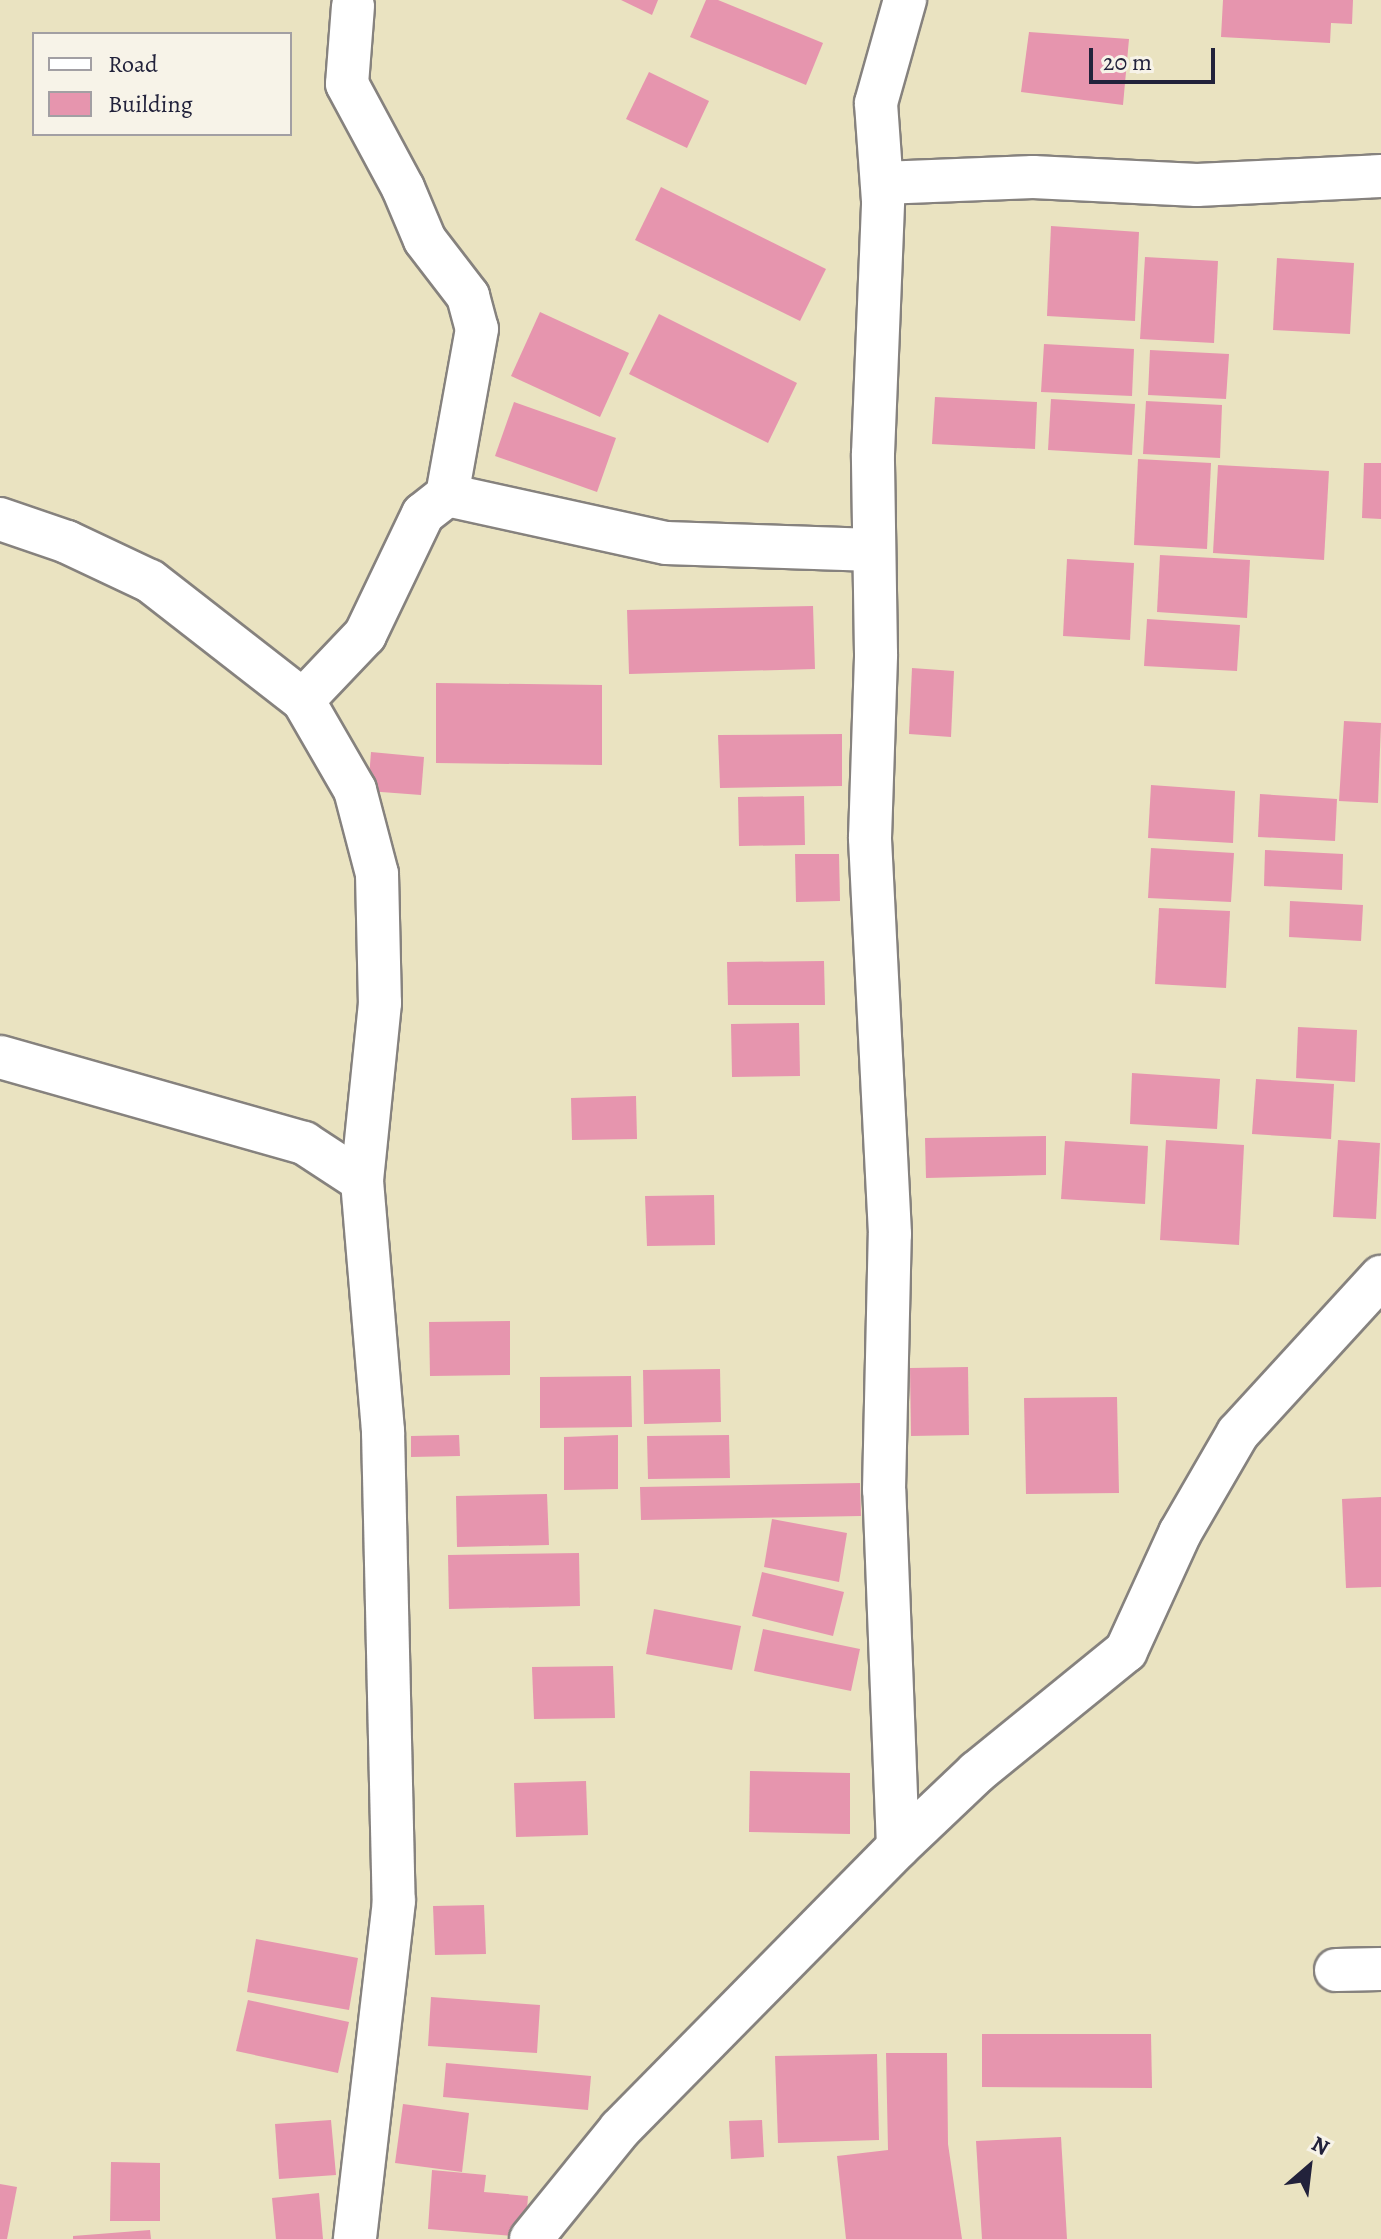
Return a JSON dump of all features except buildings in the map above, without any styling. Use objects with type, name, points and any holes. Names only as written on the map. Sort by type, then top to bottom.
[{"type":"street","points":[[898,1847],[884,1490],[890,1234],[870,838],[882,183],[876,103],[905,0]]},
{"type":"street","points":[[303,700],[365,635],[423,514],[447,495],[477,329],[468,296],[425,240],[403,188],[347,84],[353,6]]},
{"type":"street","points":[[882,183],[1033,177],[1197,185],[1381,176]]},
{"type":"street","points":[[447,495],[666,543],[874,550]]},
{"type":"street","points":[[0,519],[67,542],[150,581],[303,700],[355,790],[377,874],[380,1003],[362,1181],[383,1431],[394,1901],[355,2239]]},
{"type":"street","points":[[0,1057],[304,1143],[362,1181]]},
{"type":"street","points":[[531,2239],[620,2129],[898,1847],[977,1772],[1126,1651],[1180,1533],[1238,1433],[1381,1277]]},
{"type":"street","points":[[1336,1970],[1381,1969]]}]
